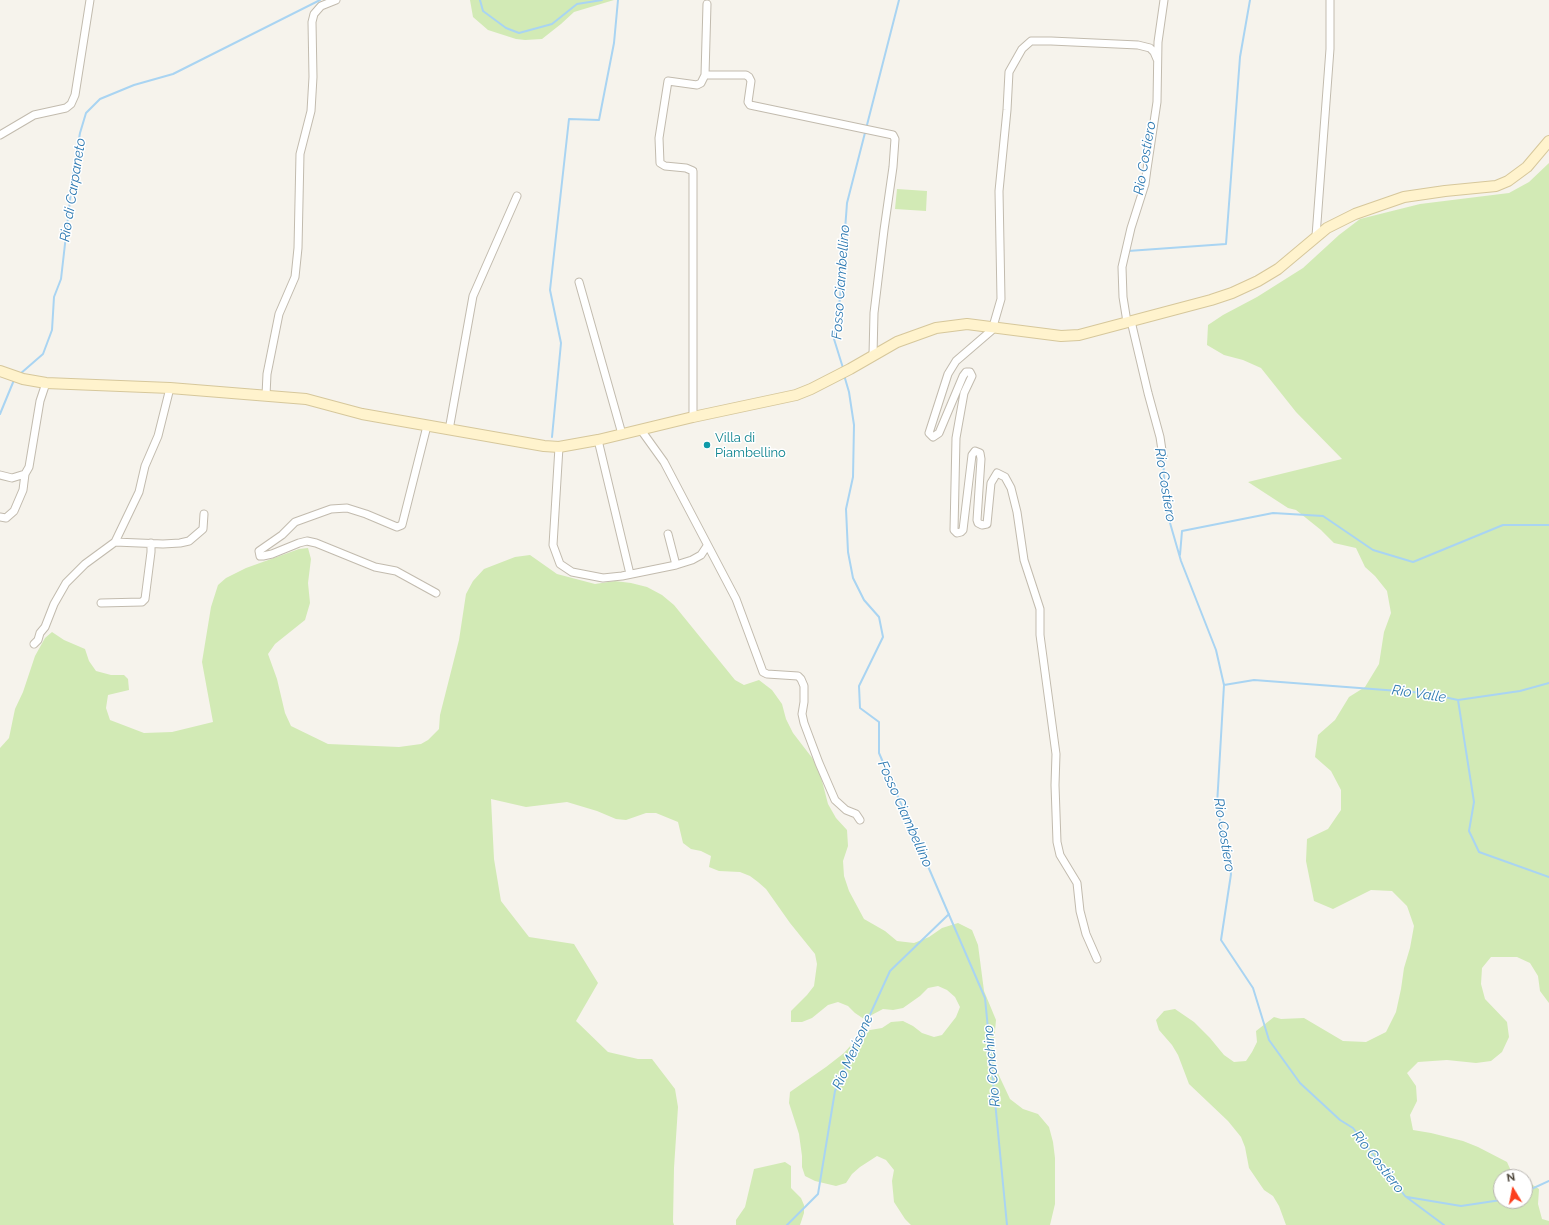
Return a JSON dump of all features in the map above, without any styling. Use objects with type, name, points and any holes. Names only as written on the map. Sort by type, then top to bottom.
[{"type":"main road","points":[[0,371],[23,379],[46,383],[170,388],[306,399],[362,414],[544,446],[559,447],[598,440],[692,417],[796,395],[844,372],[897,342],[936,328],[967,324],[1061,336],[1079,335],[1211,300],[1245,287],[1278,269],[1327,228],[1355,214],[1404,197],[1496,186],[1508,181],[1527,167],[1549,141]]},
{"type":"street","points":[[0,135],[34,115],[66,108],[71,104],[75,95],[90,0]]},
{"type":"street","points":[[266,395],[267,374],[279,314],[295,277],[296,270],[298,248],[300,154],[311,111],[313,77],[312,22],[314,14],[321,6],[336,0]]},
{"type":"street","points":[[1163,457],[1160,437],[1123,297],[1122,267],[1147,169],[1157,102],[1158,42],[1164,0]]},
{"type":"street","points":[[1316,236],[1330,49],[1330,0]]},
{"type":"street","points":[[692,417],[693,171],[686,168],[665,166],[660,163],[659,138],[668,81],[697,85],[701,83],[705,75],[707,4]]},
{"type":"street","points":[[1097,959],[1086,934],[1080,911],[1077,883],[1060,854],[1055,785],[1056,754],[1040,635],[1040,609],[1024,560],[1017,512],[1011,488],[1005,477],[997,473],[991,482],[987,524],[982,525],[978,523],[980,453],[975,451],[972,455],[963,530],[957,533],[954,530],[956,438],[964,393],[972,376],[970,372],[966,372],[963,376],[940,433],[933,437],[929,433],[948,374],[956,361],[976,345],[994,327],[1001,298],[999,191],[1007,110],[1008,72],[1022,49],[1031,42],[1058,41],[1138,45],[1150,48],[1158,59]]},
{"type":"street","points":[[705,75],[746,75],[749,77],[750,81],[748,102],[750,105],[894,135],[893,167],[874,313],[873,356]]},
{"type":"street","points":[[449,430],[473,296],[517,196]]},
{"type":"street","points":[[579,282],[622,434]]},
{"type":"street","points":[[0,518],[6,518],[14,511],[23,490],[40,401],[46,383]]},
{"type":"street","points":[[34,644],[45,627],[54,604],[66,584],[86,564],[115,542],[139,492],[145,466],[158,436],[170,388]]},
{"type":"street","points":[[427,426],[402,525],[397,527],[347,508],[331,509],[295,522],[282,535],[259,551],[260,556],[263,556],[307,541],[316,543],[374,567],[396,571],[436,593]]},
{"type":"street","points":[[641,430],[667,468],[736,599],[763,672],[766,674],[798,676],[801,679],[804,686],[802,714],[804,724],[821,769],[835,800],[846,810],[856,814],[860,820]]},
{"type":"street","points":[[598,440],[630,574]]},
{"type":"street","points":[[559,447],[553,537],[555,552],[560,564],[572,572],[602,578],[676,565],[692,560],[701,555],[707,546]]},
{"type":"street","points":[[0,475],[12,478],[25,474]]},
{"type":"street","points":[[115,542],[180,543],[189,541],[203,529],[204,514]]},
{"type":"street","points":[[668,534],[676,565]]},
{"type":"street","points":[[101,604],[142,602],[145,599],[151,543]]},
{"type":"green space","points":[[470,0],[614,0],[574,12],[542,39],[525,40],[516,39],[488,30],[473,17]]},
{"type":"green space","points":[[1549,163],[1549,1003],[1540,991],[1538,976],[1530,963],[1517,957],[1491,957],[1482,968],[1481,984],[1485,999],[1507,1022],[1509,1037],[1502,1052],[1491,1061],[1476,1063],[1447,1060],[1418,1062],[1407,1073],[1416,1086],[1417,1101],[1410,1115],[1413,1130],[1463,1141],[1507,1162],[1510,1169],[1493,1169],[1493,1209],[1533,1209],[1533,1185],[1539,1189],[1538,1204],[1542,1219],[1549,1221],[1549,1225],[1286,1225],[1279,1206],[1273,1196],[1264,1190],[1249,1168],[1245,1147],[1241,1137],[1228,1121],[1189,1084],[1178,1055],[1172,1045],[1159,1030],[1156,1020],[1164,1011],[1175,1009],[1194,1022],[1224,1055],[1234,1062],[1246,1061],[1257,1042],[1256,1031],[1274,1017],[1281,1019],[1304,1018],[1343,1041],[1366,1042],[1386,1032],[1396,1012],[1414,926],[1407,906],[1392,891],[1371,890],[1333,909],[1314,901],[1306,861],[1307,839],[1328,829],[1341,810],[1341,790],[1331,771],[1315,757],[1318,735],[1335,720],[1349,697],[1365,687],[1379,664],[1384,632],[1391,613],[1387,591],[1375,576],[1365,567],[1356,548],[1334,543],[1321,530],[1296,510],[1288,508],[1248,482],[1342,459],[1296,412],[1261,368],[1243,360],[1224,355],[1207,345],[1208,325],[1223,315],[1257,297],[1303,268],[1339,235],[1360,219],[1420,204],[1509,193],[1529,182]]},
{"type":"green space","points":[[897,189],[927,191],[926,211],[895,209]]},
{"type":"green space","points":[[308,548],[311,559],[308,583],[310,603],[305,620],[275,644],[268,654],[277,679],[285,713],[291,726],[328,744],[399,747],[421,744],[428,740],[439,729],[440,715],[459,640],[466,594],[473,581],[484,569],[515,557],[530,555],[557,574],[595,584],[615,581],[631,583],[647,587],[662,595],[674,605],[735,680],[744,685],[759,680],[772,690],[782,704],[786,719],[793,733],[813,759],[820,773],[828,804],[836,818],[847,830],[848,846],[843,861],[844,876],[849,891],[864,919],[885,931],[897,941],[914,943],[929,937],[942,928],[958,923],[972,930],[978,945],[984,991],[996,1020],[993,1052],[995,1067],[1010,1099],[1023,1109],[1038,1114],[1049,1127],[1053,1142],[1055,1158],[1055,1204],[1050,1225],[911,1225],[905,1219],[894,1202],[892,1181],[894,1170],[886,1160],[877,1156],[860,1167],[852,1174],[846,1183],[836,1186],[815,1181],[805,1176],[802,1167],[799,1134],[789,1103],[790,1092],[844,1053],[860,1035],[870,1030],[882,1028],[891,1022],[903,1021],[922,1033],[934,1037],[942,1035],[956,1017],[960,1007],[955,997],[947,990],[938,986],[928,988],[920,996],[903,1008],[893,1010],[883,1009],[864,1019],[848,1006],[838,1002],[828,1005],[812,1018],[802,1022],[791,1022],[791,1011],[814,986],[817,964],[815,954],[790,923],[766,889],[750,876],[740,872],[719,871],[709,867],[711,856],[701,851],[691,849],[683,843],[678,822],[656,813],[646,813],[626,820],[616,819],[597,811],[567,802],[526,807],[491,799],[494,859],[501,901],[529,937],[574,944],[598,983],[576,1021],[608,1052],[638,1059],[652,1059],[675,1089],[678,1107],[674,1168],[674,1225],[0,1225],[0,748],[9,738],[15,709],[23,692],[35,656],[45,638],[52,632],[64,640],[85,649],[89,661],[96,671],[111,675],[124,675],[128,679],[129,690],[108,695],[106,708],[110,720],[144,733],[172,732],[213,722],[202,662],[211,607],[218,585],[226,578],[246,568],[299,549]]},
{"type":"green space","points":[[785,1162],[791,1166],[791,1188],[801,1198],[804,1205],[804,1213],[800,1225],[736,1225],[736,1220],[745,1207],[754,1169]]},
{"type":"waterway","name":"Rio di Carpaneto","points":[[20,374],[43,354],[52,330],[54,297],[61,279],[73,174],[80,133],[86,113],[100,99],[134,85],[173,74],[320,0]]},
{"type":"waterway","name":"Rio di Carpaneto","points":[[480,0],[483,11],[506,28],[519,33],[552,24],[577,4],[602,0]]},
{"type":"waterway","points":[[552,437],[561,343],[550,290],[569,119],[599,120],[614,43],[618,0]]},
{"type":"waterway","name":"Fosso Ciambellino","points":[[843,368],[834,339],[840,298],[847,203],[899,0]]},
{"type":"waterway","points":[[1128,251],[1226,244],[1240,57],[1250,0]]},
{"type":"waterway","name":"Fosso Ciambellino","points":[[844,375],[849,392],[854,425],[853,477],[846,509],[848,552],[853,578],[864,600],[879,617],[883,637],[859,686],[860,708],[879,722],[879,753],[985,998],[1007,1225]]},
{"type":"waterway","name":"Rio di Carpaneto","points":[[0,414],[14,380]]},
{"type":"waterway","name":"Rio Costiero","points":[[1163,459],[1166,509],[1181,561],[1216,650],[1224,685],[1217,805],[1231,874],[1221,940],[1253,988],[1269,1040],[1300,1083],[1340,1120],[1353,1128],[1405,1196],[1444,1225]]},
{"type":"waterway","points":[[1180,555],[1182,531],[1273,513],[1323,516],[1373,550],[1413,562],[1503,525],[1549,525]]},
{"type":"waterway","name":"Rio Valle","points":[[1224,685],[1254,680],[1425,693],[1458,700],[1520,691],[1549,683]]},
{"type":"waterway","name":"Rio Valle","points":[[1458,700],[1474,802],[1469,831],[1479,852],[1549,877]]},
{"type":"waterway","name":"Rio Merisone","points":[[787,1225],[818,1194],[835,1091],[890,971],[949,914]]},
{"type":"waterway","points":[[1533,1188],[1549,1181]]},
{"type":"waterway","points":[[1407,1197],[1461,1206],[1493,1201]]},
{"type":"place","name":"Villa di Piambellino","points":[[707,445]]},
{"type":"water label","name":"Rio Conchino","points":[[992,1066]]}]
